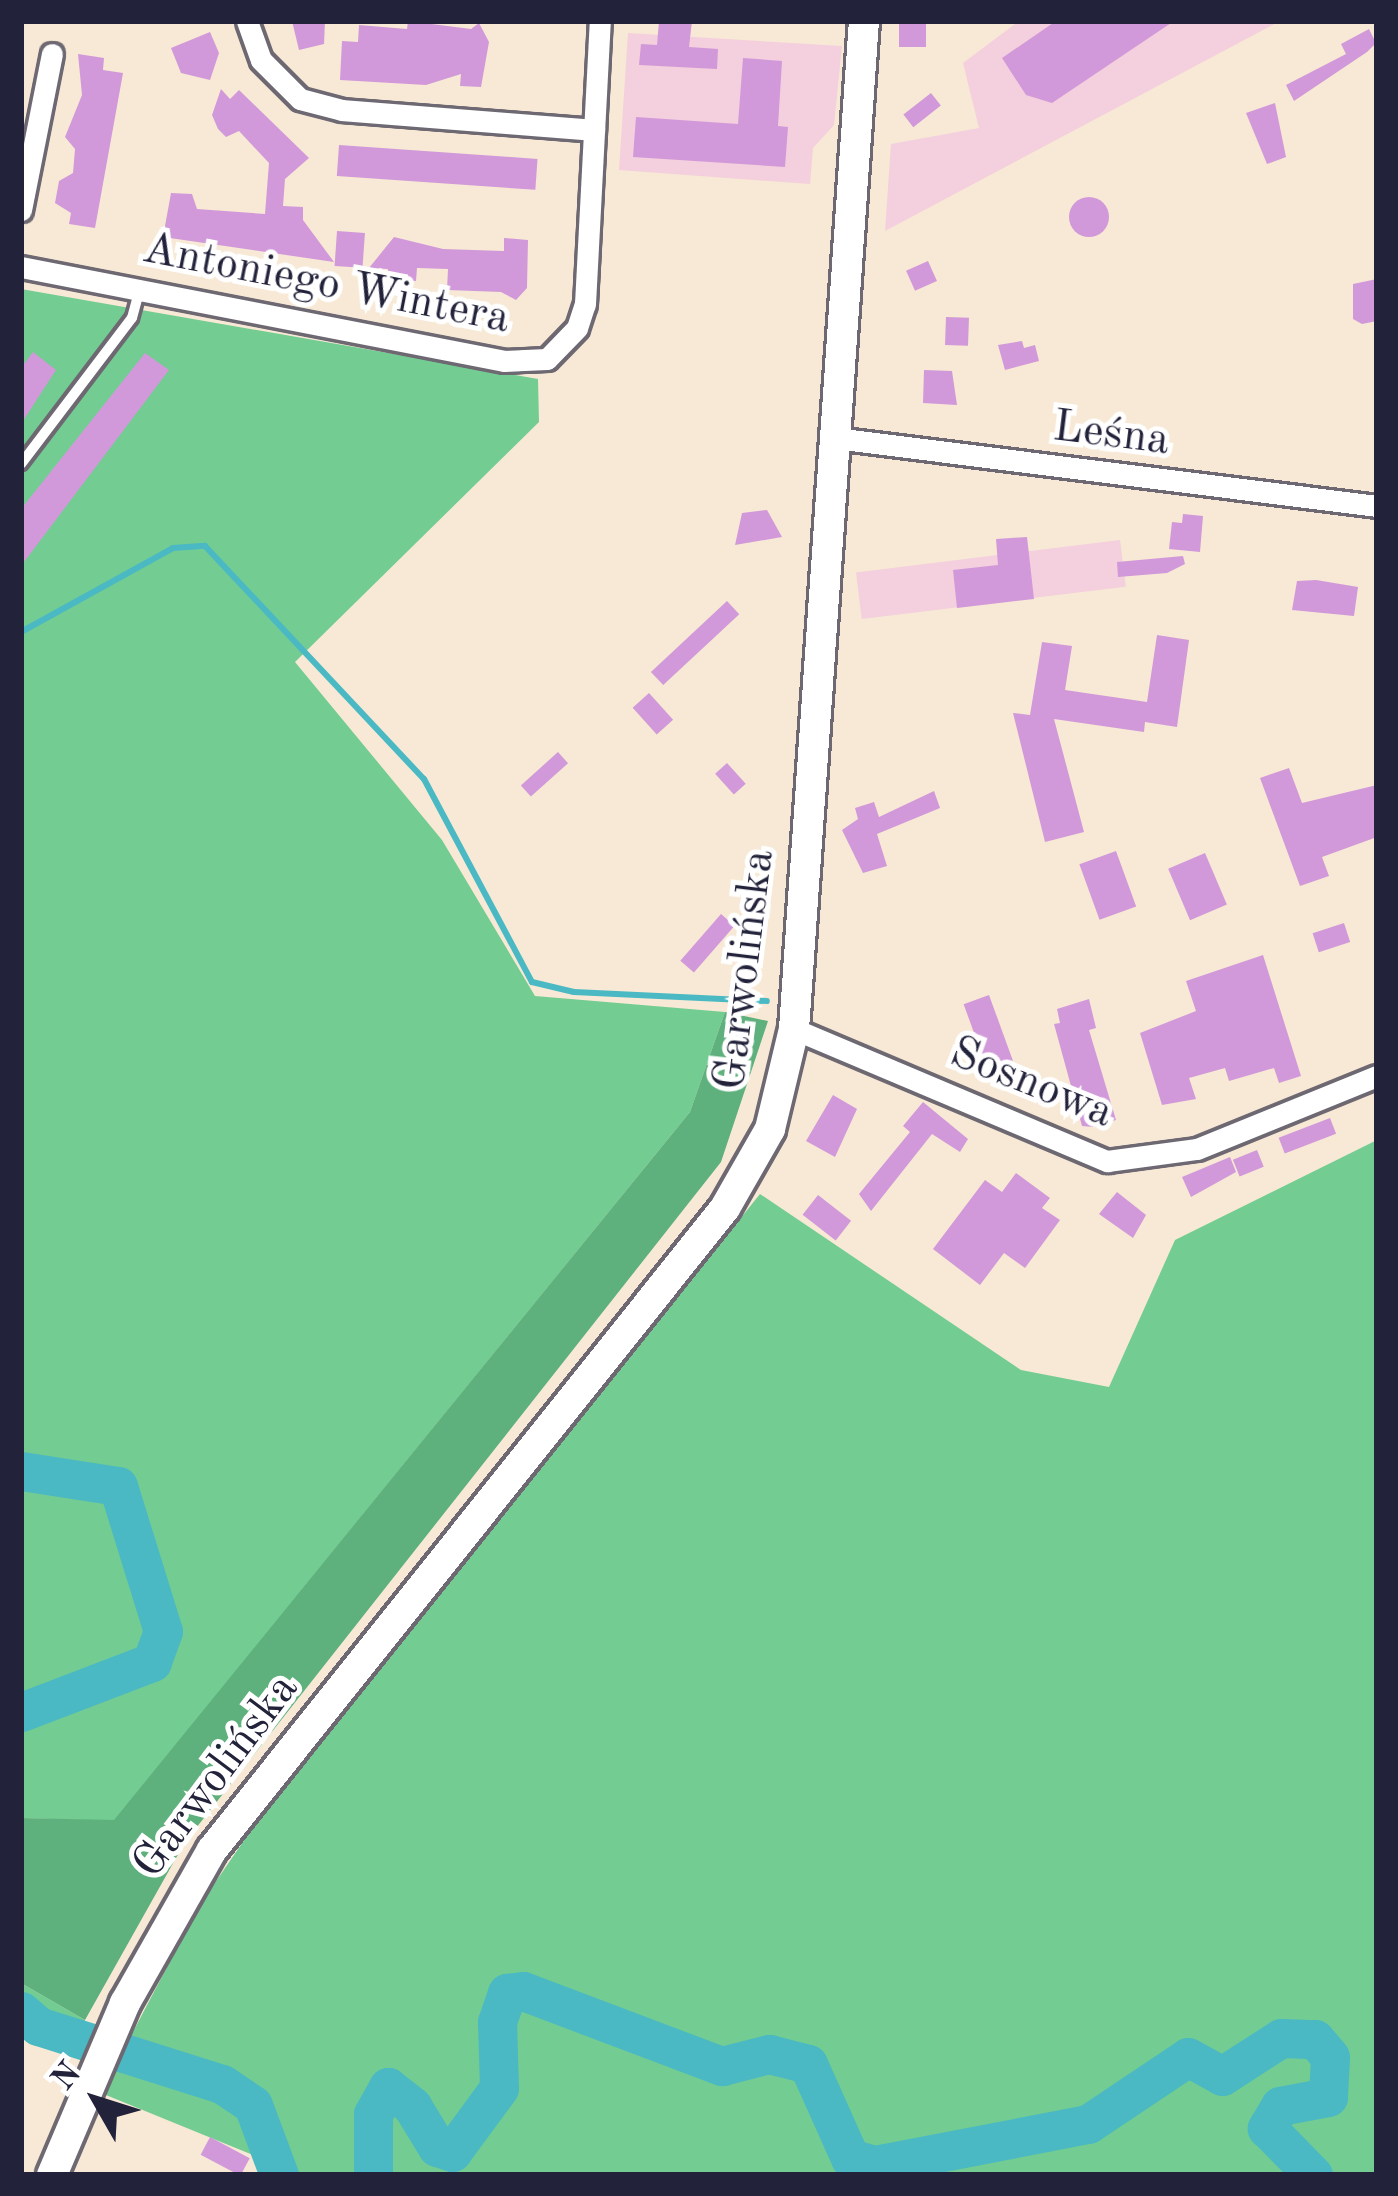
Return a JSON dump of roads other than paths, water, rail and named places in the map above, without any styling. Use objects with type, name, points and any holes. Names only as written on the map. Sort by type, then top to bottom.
[{"type":"main road","name":"Garwolińska","points":[[52,2175],[125,2002],[225,1833],[725,1208],[770,1129],[794,1029],[864,21]]},
{"type":"street","points":[[247,21],[261,60],[300,98],[342,110],[594,130],[600,21]]},
{"type":"street","points":[[21,210],[30,115],[52,54]]},
{"type":"street","name":"Antoniego Wintera","points":[[21,266],[530,364],[562,350],[585,304],[594,130]]},
{"type":"street","name":"Leśna","points":[[835,438],[1377,506]]},
{"type":"street","name":"Sosnowa","points":[[794,1029],[1107,1161],[1197,1150],[1377,1076]]},
{"type":"lane","points":[[21,464],[132,318],[140,289]]},
{"type":"waterway","points":[[21,632],[173,548],[205,546],[424,779],[532,982],[574,992],[767,1001]]},
{"type":"waterway","points":[[21,1471],[118,1486],[163,1631],[152,1662],[21,1712]]},
{"type":"waterway","points":[[373,2175],[373,2114],[388,2087],[412,2106],[437,2147],[452,2152],[499,2088],[497,2022],[507,1993],[523,1991],[722,2066],[769,2054],[808,2064],[850,2158],[875,2165],[1088,2124],[1188,2057],[1222,2076],[1281,2038],[1315,2039],[1330,2057],[1328,2097],[1280,2106],[1267,2128],[1313,2175]]},
{"type":"waterway","points":[[21,2011],[38,2026],[222,2084],[253,2105],[279,2175]]}]
